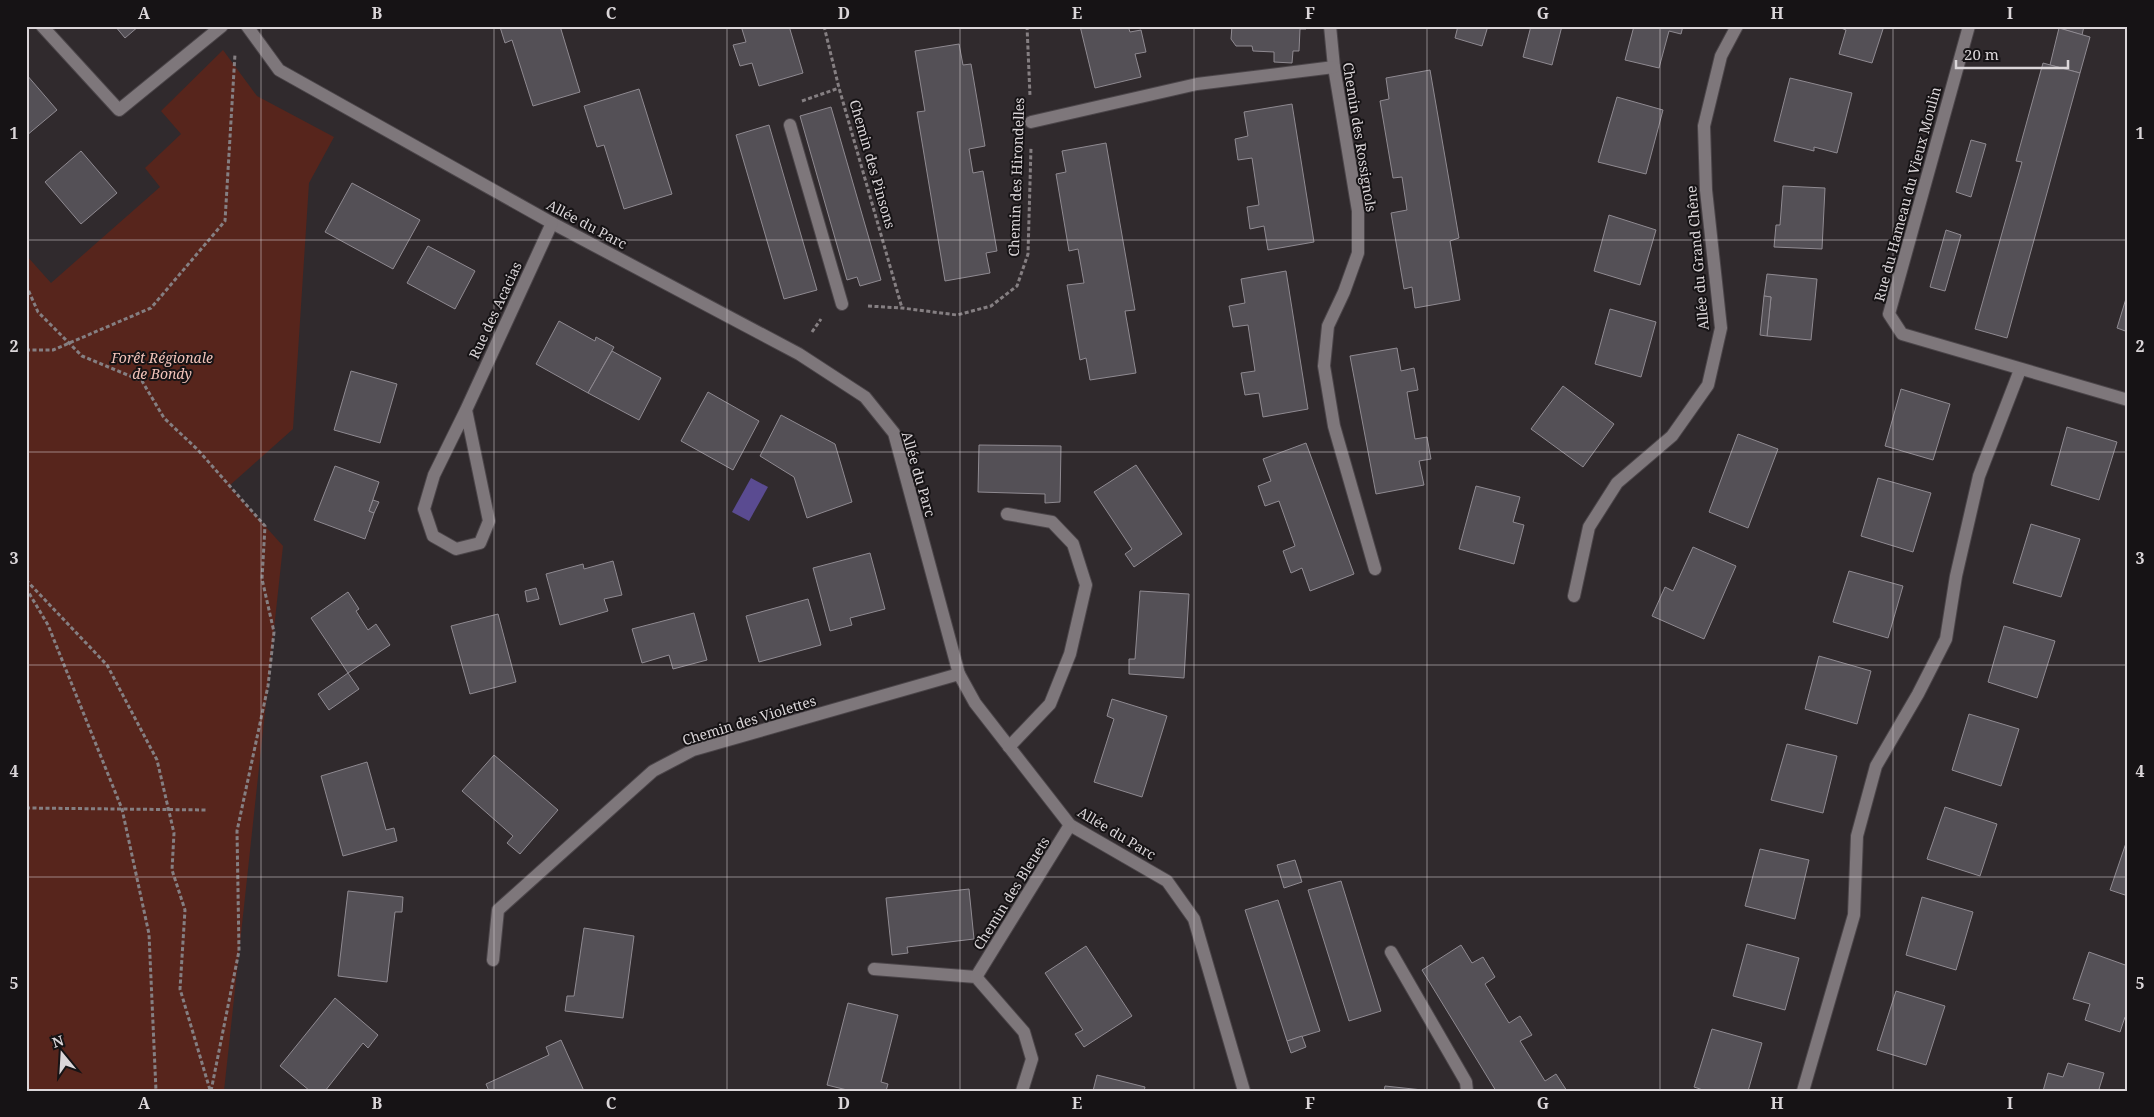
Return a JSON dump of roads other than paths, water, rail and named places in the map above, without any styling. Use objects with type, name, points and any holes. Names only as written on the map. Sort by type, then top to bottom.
[{"type":"street","points":[[42,26],[119,110],[222,26]]},
{"type":"street","name":"Allée du Parc","points":[[247,26],[279,70],[552,223],[800,354],[865,397],[894,433],[959,674],[975,704],[1070,825],[1167,880],[1194,919],[1244,1091]]},
{"type":"street","name":"Chemin des Rossignols","points":[[1330,26],[1334,67],[1358,211],[1358,253],[1344,292],[1328,326],[1324,366],[1334,426],[1375,569]]},
{"type":"street","name":"Allée du Grand Chêne","points":[[1574,596],[1589,527],[1593,520],[1617,483],[1672,436],[1708,385],[1721,328],[1706,190],[1704,126],[1721,56],[1737,26]]},
{"type":"street","name":"Rue du Hameau du Vieux Moulin","points":[[1969,26],[1889,314],[1902,334],[2128,400]]},
{"type":"street","points":[[1031,122],[1198,84],[1334,67]]},
{"type":"street","points":[[790,126],[842,304]]},
{"type":"street","name":"Rue des Acacias","points":[[466,410],[489,521],[480,543],[456,549],[432,536],[424,509],[434,475],[552,223]]},
{"type":"street","points":[[1804,1091],[1854,916],[1857,836],[1876,766],[1918,694],[1946,639],[1956,576],[1979,476],[2020,370]]},
{"type":"street","points":[[1007,514],[1052,522],[1073,544],[1086,585],[1070,654],[1050,704],[1009,747]]},
{"type":"street","name":"Chemin des Violettes","points":[[494,960],[498,910],[653,771],[693,750],[959,674]]},
{"type":"street","name":"Chemin des Bleuets","points":[[976,977],[1070,825]]},
{"type":"street","points":[[1391,952],[1466,1082],[1467,1091]]},
{"type":"street","points":[[874,969],[976,977],[1024,1032],[1032,1059],[1022,1091]]},
{"type":"park label","name":"Forêt Régionale de Bondy","points":[[162,366]]}]
